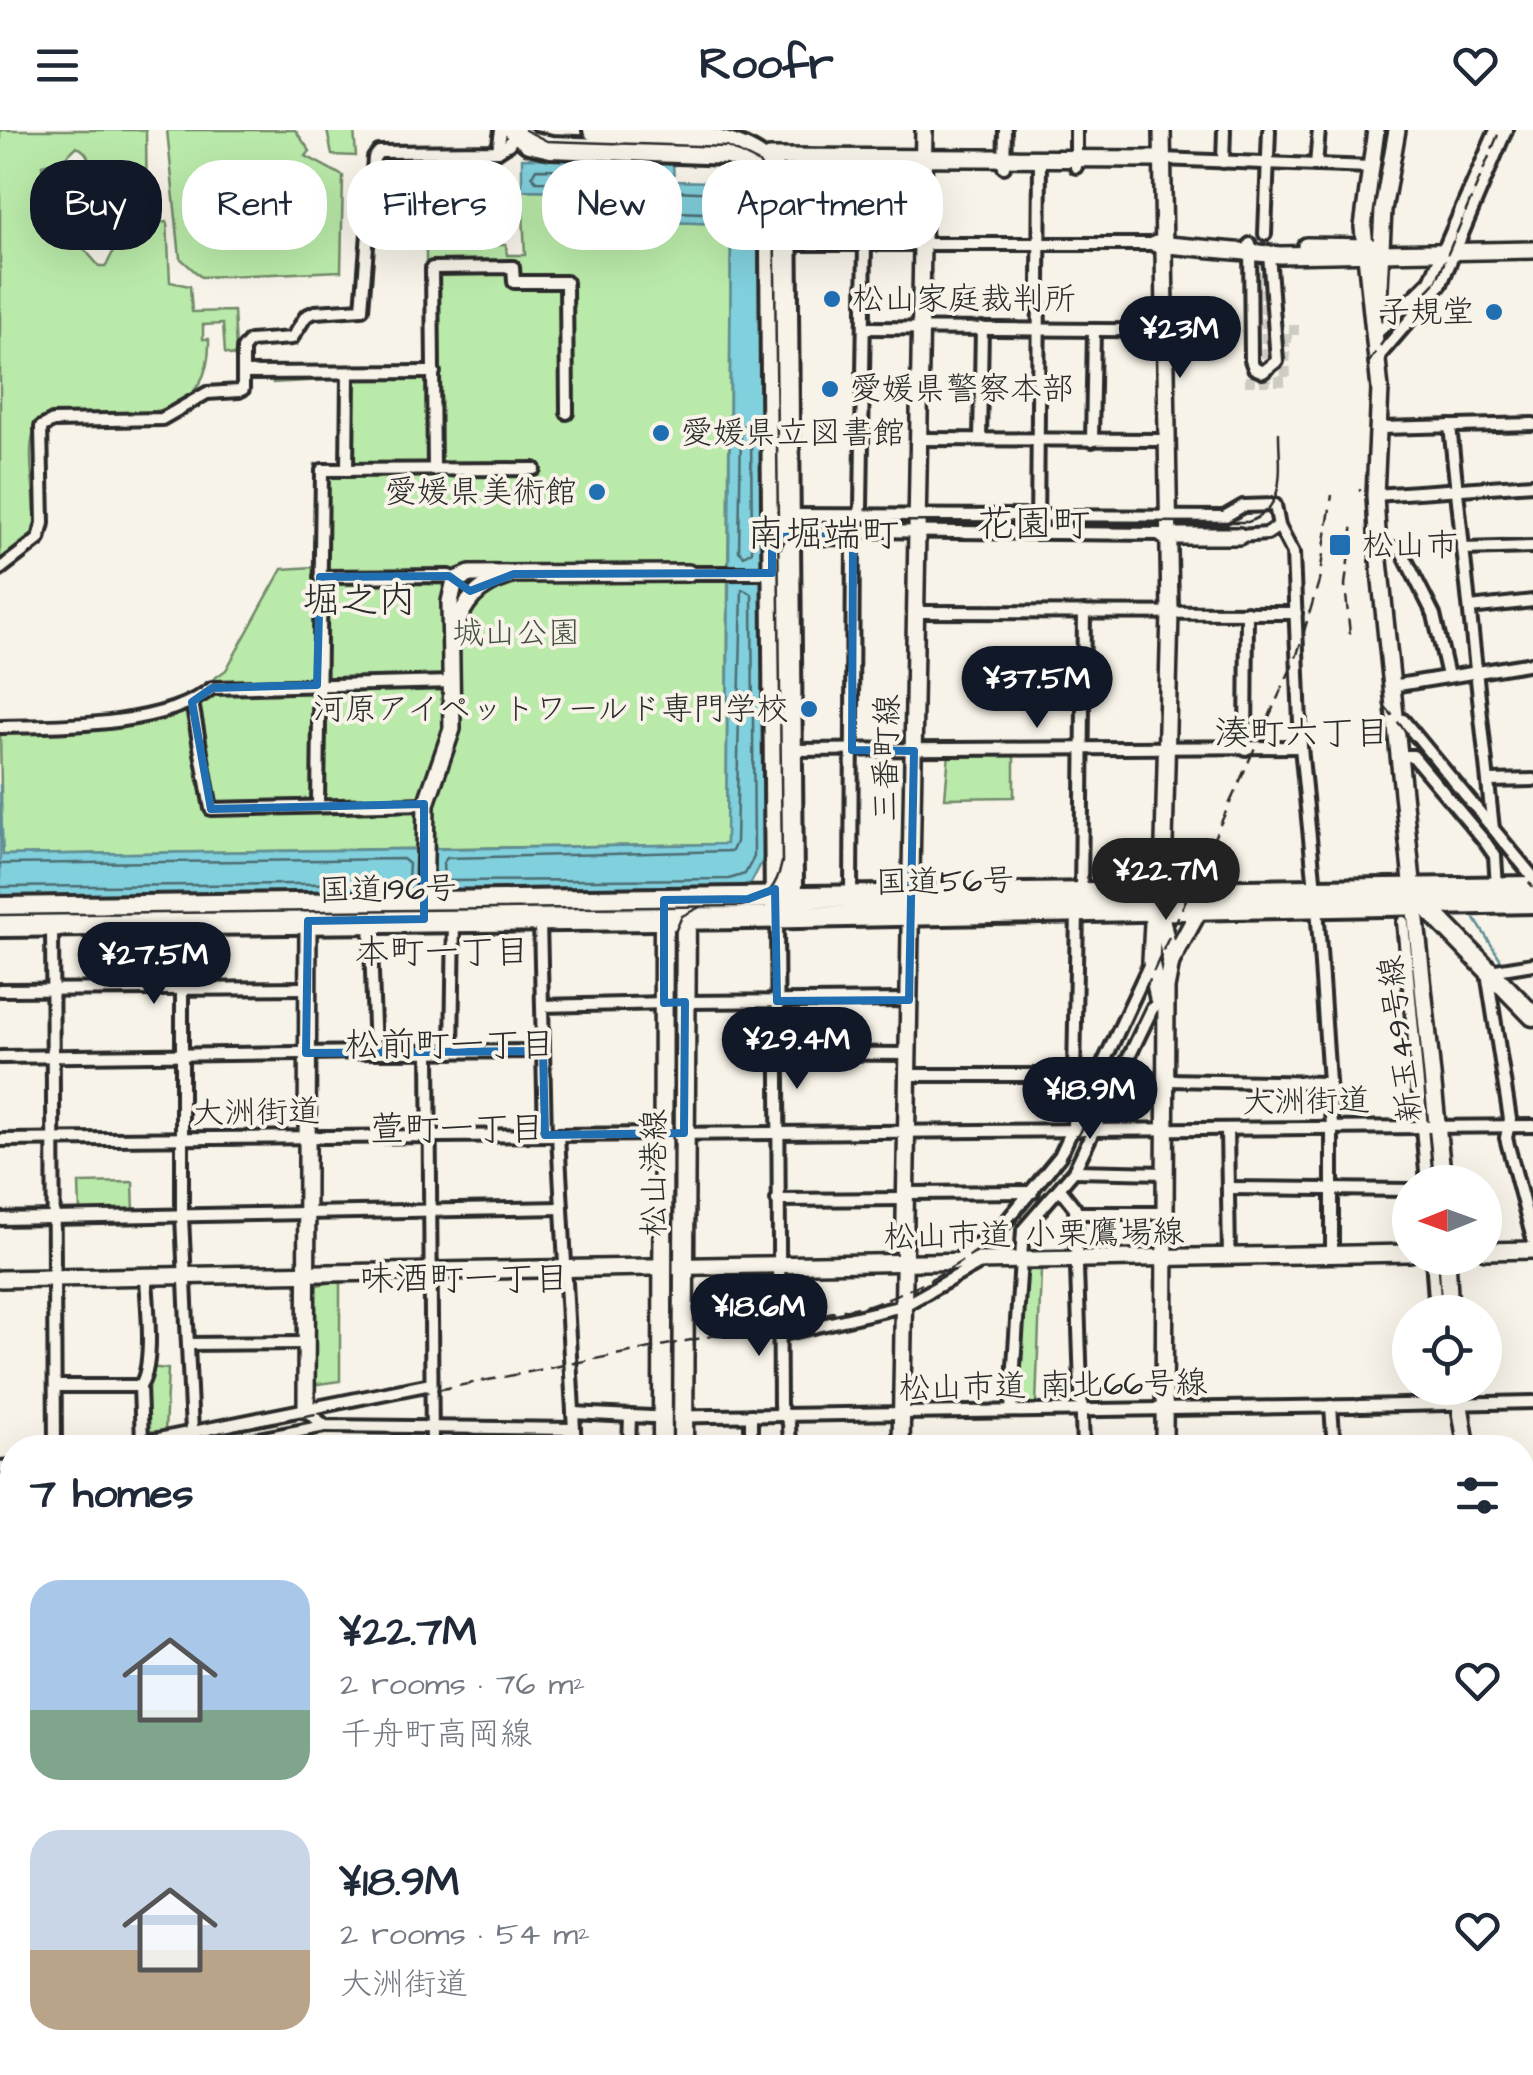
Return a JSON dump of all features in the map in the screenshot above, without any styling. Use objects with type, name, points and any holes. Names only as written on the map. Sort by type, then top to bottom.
[{"type":"highway","points":[[594,130],[722,134],[748,142],[764,160]]},
{"type":"highway","points":[[515,131],[529,142],[551,147],[712,151],[750,160]]},
{"type":"highway","points":[[780,250],[782,905]]},
{"type":"highway","points":[[781,526],[767,573],[783,750],[774,874],[782,905]]},
{"type":"highway","points":[[748,899],[762,891],[774,874]]},
{"type":"highway","name":"国道56号","points":[[1413,905],[1497,888],[1533,887]]},
{"type":"highway","name":"国道56号","points":[[1160,900],[1200,907],[1316,898]]},
{"type":"highway","name":"国道56号","points":[[782,905],[1316,898],[1413,905],[1533,902]]},
{"type":"highway","name":"国道196号","points":[[686,909],[748,899],[782,905]]},
{"type":"highway","name":"国道56号","points":[[782,905],[851,899],[912,905]]},
{"type":"highway","name":"国道196号","points":[[0,926],[52,917],[370,912],[424,904],[454,911],[782,905]]},
{"type":"highway","name":"国道196号","points":[[0,908],[52,917]]},
{"type":"main road","points":[[1413,905],[1490,971],[1533,1016]]},
{"type":"main road","name":"松山港線","points":[[663,1435],[664,909]]},
{"type":"main road","name":"松山港線","points":[[683,1435],[686,909]]},
{"type":"street","name":"三番町線","points":[[923,160],[924,130]]},
{"type":"street","points":[[1004,130],[1004,163]]},
{"type":"street","points":[[1076,130],[1076,163]]},
{"type":"street","points":[[953,1264],[1005,1223],[1032,1192],[1073,1131],[1151,961],[1160,900],[1166,612],[1161,244],[1154,130]]},
{"type":"street","points":[[1157,163],[1162,130]]},
{"type":"street","points":[[1223,162],[1224,130]]},
{"type":"street","points":[[1250,248],[1251,360],[1254,368],[1268,371],[1277,362],[1276,309],[1271,295],[1268,245],[1269,130]]},
{"type":"street","points":[[1316,165],[1319,130]]},
{"type":"street","points":[[1376,130],[1364,250],[1376,335]]},
{"type":"street","points":[[1376,335],[1383,210],[1397,130]]},
{"type":"street","points":[[1377,358],[1433,295],[1496,130]]},
{"type":"street","points":[[1376,335],[1422,292],[1452,248],[1506,130]]},
{"type":"street","points":[[0,569],[39,539],[43,523],[41,428],[53,421],[162,419],[207,393],[240,391],[243,349],[250,341],[292,338],[306,316],[315,312],[362,309],[374,158],[379,152],[498,151],[515,131]]},
{"type":"street","points":[[943,163],[1223,162],[1371,167]]},
{"type":"street","points":[[1036,533],[1040,163]]},
{"type":"street","points":[[943,242],[1533,250]]},
{"type":"street","points":[[851,899],[853,536],[858,515],[866,328],[865,250]]},
{"type":"street","name":"三番町線","points":[[901,1435],[922,250]]},
{"type":"street","points":[[434,470],[432,268],[513,261],[514,282],[566,282],[567,413]]},
{"type":"street","points":[[1250,306],[1254,296],[1271,295]]},
{"type":"street","points":[[866,328],[1229,331]]},
{"type":"street","points":[[980,439],[982,328]]},
{"type":"street","points":[[1092,441],[1094,330]]},
{"type":"street","name":"新玉49号線","points":[[1376,335],[1382,428],[1375,494],[1378,551],[1432,1126],[1440,1165]]},
{"type":"street","points":[[243,374],[434,372]]},
{"type":"street","points":[[347,470],[348,374]]},
{"type":"street","points":[[1382,428],[1533,424]]},
{"type":"street","points":[[1450,426],[1494,830]]},
{"type":"street","points":[[919,439],[1164,440]]},
{"type":"street","points":[[318,804],[322,470],[534,469]]},
{"type":"street","points":[[1375,494],[1533,484]]},
{"type":"street","points":[[781,526],[858,515],[917,524],[1036,533],[1164,527],[1224,518],[1242,506],[1270,504],[1279,508],[1279,526],[1293,553],[1301,747],[1332,1126],[1332,1255]]},
{"type":"street","points":[[781,526],[853,536],[917,524],[1036,512],[1238,536],[1268,534],[1279,526]]},
{"type":"street","points":[[1463,549],[1533,547]]},
{"type":"street","points":[[1378,551],[1400,548],[1434,615],[1448,676]]},
{"type":"street","points":[[463,577],[767,573]]},
{"type":"street","points":[[452,650],[456,623],[482,586],[514,574]]},
{"type":"street","points":[[320,577],[449,576],[480,578],[482,586]]},
{"type":"street","points":[[424,904],[426,804],[452,729],[450,602],[463,577]]},
{"type":"street","points":[[1470,608],[1533,601]]},
{"type":"street","points":[[916,612],[1296,612]]},
{"type":"street","points":[[1073,1131],[1084,612]]},
{"type":"street","points":[[1246,748],[1247,612]]},
{"type":"street","points":[[1392,686],[1533,663]]},
{"type":"street","points":[[0,726],[110,721],[192,702],[212,688],[453,682]]},
{"type":"street","points":[[192,702],[210,809],[426,804]]},
{"type":"street","points":[[1395,718],[1403,720],[1533,877]]},
{"type":"street","points":[[783,750],[1301,747]]},
{"type":"street","points":[[1399,756],[1412,756],[1486,843],[1495,856],[1497,888]]},
{"type":"street","points":[[1489,781],[1533,780]]},
{"type":"street","points":[[1160,900],[1171,962]]},
{"type":"street","points":[[782,905],[776,1053],[778,1336],[783,1415],[789,1423],[789,1435]]},
{"type":"street","points":[[1163,1435],[1164,995],[1171,962],[1200,907]]},
{"type":"street","points":[[540,910],[544,1135]]},
{"type":"street","points":[[452,1052],[454,911]]},
{"type":"street","points":[[370,912],[375,1052]]},
{"type":"street","points":[[308,913],[306,1410],[325,1426]]},
{"type":"street","points":[[182,914],[182,1216],[192,1432]]},
{"type":"street","points":[[52,917],[56,1056],[55,1435]]},
{"type":"street","points":[[1151,961],[1164,995],[1166,1080],[1162,1130]]},
{"type":"street","points":[[1533,964],[1490,971],[1509,1126],[1506,1138],[1533,1239]]},
{"type":"street","points":[[0,990],[307,988]]},
{"type":"street","points":[[1011,1411],[1023,1230],[1074,1170],[1164,995]]},
{"type":"street","points":[[542,1006],[909,1000]]},
{"type":"street","points":[[430,1052],[432,1435]]},
{"type":"street","points":[[0,1057],[543,1052]]},
{"type":"street","points":[[776,1053],[908,1054]]},
{"type":"street","points":[[908,1076],[1073,1075]]},
{"type":"street","points":[[1166,1080],[1329,1083]]},
{"type":"street","points":[[1429,1165],[1432,1126]]},
{"type":"street","name":"大洲街道","points":[[0,1140],[1533,1126]]},
{"type":"street","points":[[1227,1129],[1229,1258]]},
{"type":"street","points":[[558,1135],[574,1435]]},
{"type":"street","points":[[1074,1170],[1161,1173]]},
{"type":"street","points":[[1228,1188],[1392,1190]]},
{"type":"street","points":[[1060,1189],[1071,1198],[1076,1213],[1083,1435]]},
{"type":"street","points":[[777,1200],[1032,1192]]},
{"type":"street","points":[[0,1219],[562,1208]]},
{"type":"street","points":[[1076,1213],[1161,1213]]},
{"type":"street","points":[[1502,1251],[1533,1250]]},
{"type":"street","name":"松山市道 小栗鷹場線","points":[[0,1280],[1392,1253]]},
{"type":"street","points":[[778,1336],[903,1306],[980,1263]]},
{"type":"street","points":[[55,1386],[140,1386],[145,1381],[146,1277]]},
{"type":"street","points":[[188,1344],[305,1343]]},
{"type":"street","points":[[177,1435],[431,1384]]},
{"type":"street","points":[[140,1386],[142,1435]]},
{"type":"street","name":"松山市道 南北66号線","points":[[1502,1401],[1533,1402]]},
{"type":"street","name":"松山市道 南北66号線","points":[[573,1413],[902,1414],[1392,1404]]},
{"type":"street","points":[[1453,1405],[1463,1435]]},
{"type":"street","points":[[1331,1406],[1333,1435]]},
{"type":"street","points":[[1156,1435],[1160,1408]]},
{"type":"street","points":[[751,1415],[751,1435]]},
{"type":"street","points":[[630,1416],[630,1435]]},
{"type":"street","points":[[279,1435],[325,1426],[574,1429]]},
{"type":"street","points":[[422,2075],[430,2075]]},
{"type":"highlighted area","points":[[853,536],[852,750],[914,751],[909,1000],[777,1001],[775,889],[748,899],[664,900],[664,1003],[685,1002],[684,1133],[545,1135],[543,1051],[306,1053],[308,921],[424,919],[424,804],[211,809],[192,702],[212,688],[317,685],[320,577],[449,576],[470,591],[514,574],[772,573],[772,537]]},
{"type":"green space","points":[[0,130],[146,130],[146,160],[88,160],[76,147],[64,159],[30,160],[30,250],[85,250],[99,266],[106,266],[114,250],[162,250],[162,222],[167,222],[170,282],[190,286],[192,312],[234,311],[236,351],[233,356],[225,353],[223,324],[203,325],[203,339],[209,339],[206,369],[195,390],[178,404],[131,414],[51,413],[40,421],[31,448],[35,512],[32,536],[0,561]]},
{"type":"green space","points":[[167,130],[295,130],[310,151],[306,156],[313,160],[182,160],[182,250],[327,250],[327,167],[343,176],[341,271],[201,277],[180,258]]},
{"type":"green space","points":[[327,130],[354,130],[356,156],[332,155]]},
{"type":"green space","name":"城山公園","points":[[522,190],[542,190],[542,250],[682,250],[682,222],[702,223],[702,250],[731,250],[726,844],[2,855],[0,731],[111,728],[186,710],[186,699],[226,670],[282,569],[314,567],[315,464],[342,464],[343,379],[273,383],[273,366],[426,366],[426,250],[506,250],[507,255],[525,255]]},
{"type":"green space","points":[[949,753],[1014,753],[1014,797],[945,798]]},
{"type":"green space","points":[[133,1182],[134,1212],[80,1213],[79,1183]]},
{"type":"green space","points":[[1030,1270],[1041,1270],[1036,1405],[1020,1406],[1018,1336],[1022,1295]]},
{"type":"green space","points":[[340,1281],[340,1381],[311,1385],[311,1286]]},
{"type":"green space","points":[[149,1367],[168,1369],[165,1432],[145,1431],[143,1389]]},
{"type":"water","points":[[522,158],[598,160],[542,160],[542,190],[522,190]]},
{"type":"water","points":[[682,181],[702,182],[702,223],[682,222]]},
{"type":"water","points":[[731,250],[760,250],[762,566],[729,566]]},
{"type":"water","points":[[762,578],[764,858],[751,883],[730,889],[438,893],[433,888],[433,849],[726,844],[729,579]]},
{"type":"water","points":[[0,784],[3,855],[419,849],[418,888],[414,893],[0,896]]},
{"type":"waterway","points":[[1475,919],[1501,960]]},
{"type":"waterway","points":[[1432,1140],[1433,1165]]},
{"type":"waterway","points":[[1439,1275],[1440,1295]]},
{"type":"tunnel","points":[[1265,258],[1266,382]]},
{"type":"tunnel","points":[[1275,346],[1275,338],[1294,338],[1294,321]]},
{"type":"tunnel","points":[[1245,381],[1286,381],[1285,346],[1272,347]]},
{"type":"tram line","points":[[0,915],[741,906],[757,901],[773,886],[782,862],[774,189],[759,163],[727,147],[547,141],[525,130]]},
{"type":"tram line","points":[[781,548],[790,530],[812,521],[1248,522],[1261,516],[1275,497],[1280,472],[1279,433]]},
{"type":"tram line","points":[[672,1435],[673,937],[682,916],[700,907]]},
{"type":"railway","points":[[1367,365],[1393,327],[1436,282],[1500,130]]},
{"type":"railway","points":[[209,1435],[869,1305],[936,1276],[992,1239],[1040,1191],[1081,1131],[1297,655],[1319,581],[1332,495]]},
{"type":"railway","points":[[1350,634],[1345,585],[1353,523]]},
{"type":"railway","points":[[1383,704],[1533,887]]},
{"type":"place","name":"松山家庭裁判所","points":[[832,299]]},
{"type":"place","name":"子規堂","points":[[1494,312]]},
{"type":"place","name":"愛媛県警察本部","points":[[830,389]]},
{"type":"place","name":"愛媛県立図書館","points":[[661,433]]},
{"type":"place","name":"愛媛県美術館","points":[[597,492]]},
{"type":"place","name":"松山市","points":[[1340,545]]},
{"type":"place","name":"河原アイペットワールド専門学校","points":[[809,709]]},
{"type":"district","name":"花園町","points":[[1033,525]]},
{"type":"district","name":"南堀端町","points":[[823,535]]},
{"type":"district","name":"堀之内","points":[[359,601]]},
{"type":"district","name":"湊町六丁目","points":[[1302,733]]},
{"type":"district","name":"本町一丁目","points":[[442,952]]},
{"type":"district","name":"松前町一丁目","points":[[450,1045]]},
{"type":"district","name":"萱町一丁目","points":[[457,1129]]},
{"type":"district","name":"味酒町一丁目","points":[[464,1279]]}]
